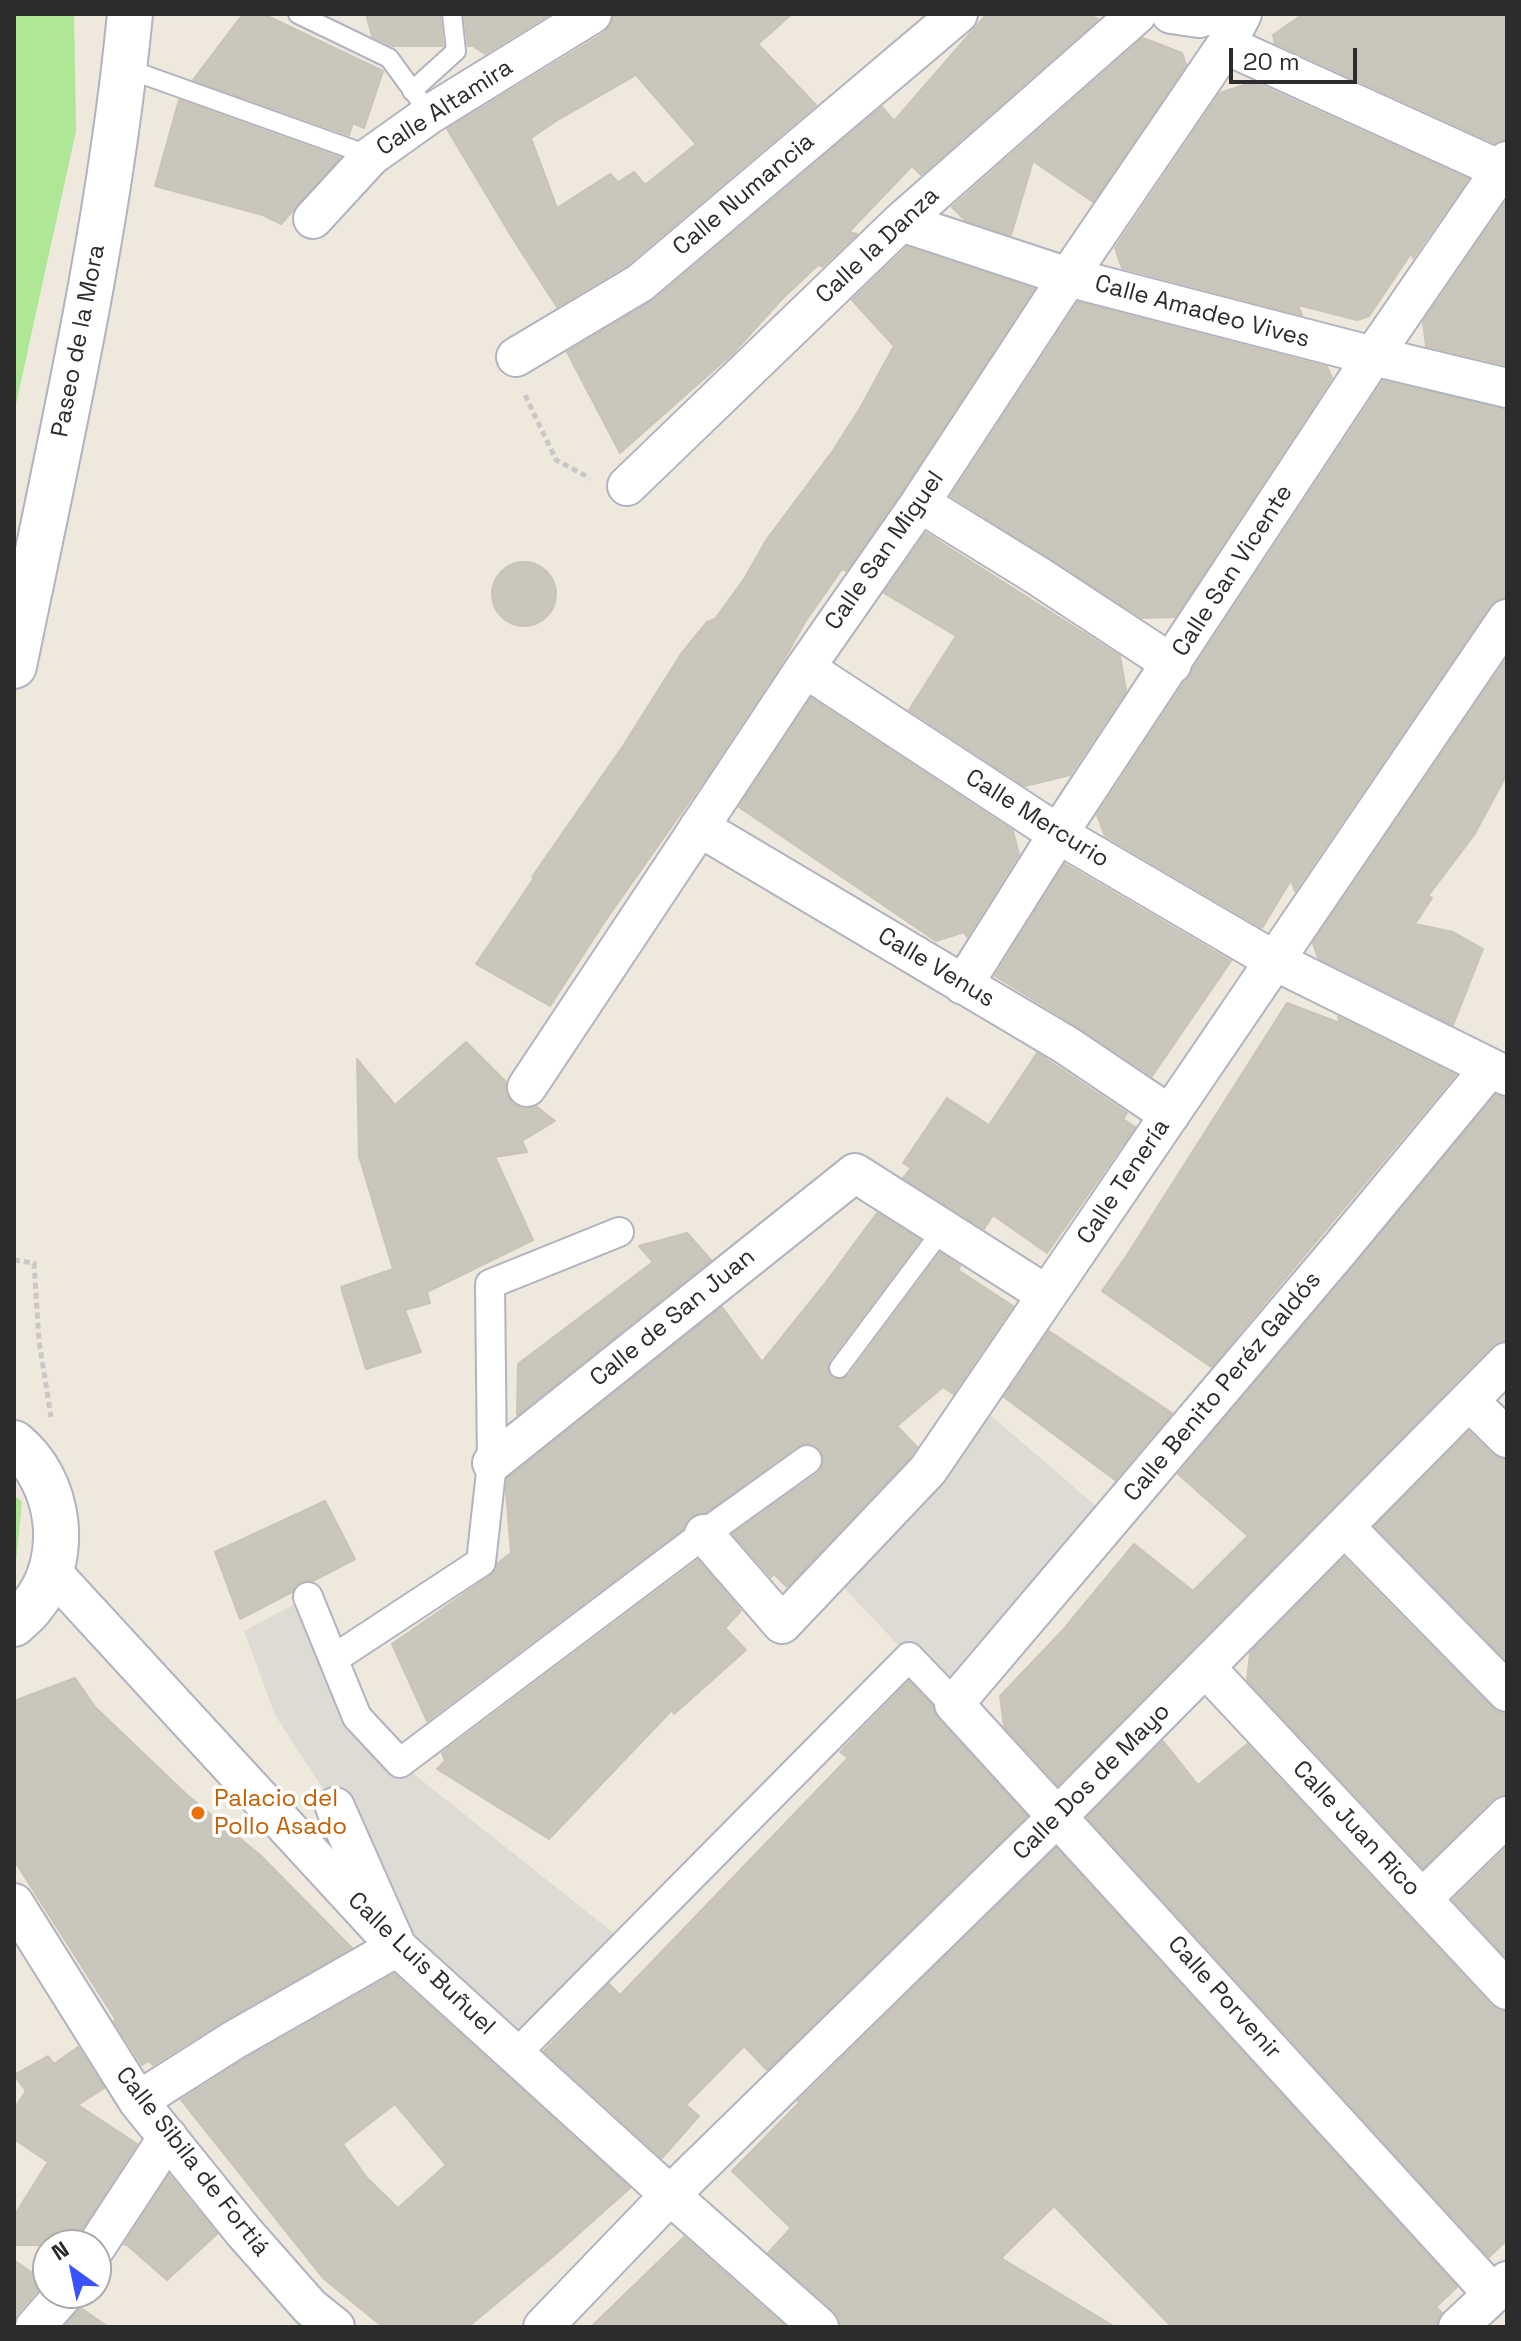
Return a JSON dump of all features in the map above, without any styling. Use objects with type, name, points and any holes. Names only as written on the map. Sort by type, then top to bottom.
[{"type":"street","name":"Paseo de la Mora","points":[[14,666],[78,350],[105,198],[130,14]]},
{"type":"street","name":"Calle Altamira","points":[[313,219],[421,102],[592,14]]},
{"type":"street","name":"Calle Numancia","points":[[518,371],[640,283],[958,14]]},
{"type":"street","name":"Calle la Danza","points":[[627,486],[901,222],[1137,14]]},
{"type":"street","points":[[1171,14],[1227,24],[1504,166]]},
{"type":"street","name":"Calle San Miguel","points":[[527,1087],[805,668],[920,503],[1068,277],[1227,24]]},
{"type":"street","name":"Calle San Vicente","points":[[963,985],[1058,834],[1373,356],[1504,166]]},
{"type":"street","name":"Calle Amadeo Vives","points":[[901,222],[1068,277],[1507,388]]},
{"type":"street","points":[[920,503],[1172,664]]},
{"type":"street","name":"Calle Tenería","points":[[704,1534],[782,1624],[928,1470],[1504,630]]},
{"type":"street","name":"Calle Mercurio","points":[[805,668],[1058,834],[1275,961],[1498,1072]]},
{"type":"street","name":"Calle Venus","points":[[699,827],[1066,1045],[1170,1115]]},
{"type":"street","name":"Calle Benito Peréz Galdós","points":[[954,1704],[1340,1249],[1498,1072]]},
{"type":"street","name":"Calle de San Juan","points":[[492,1463],[855,1173],[943,1229]]},
{"type":"street","points":[[943,1229],[1047,1295]]},
{"type":"street","points":[[335,1658],[481,1562],[492,1463],[490,1284],[619,1232]]},
{"type":"street","name":"Calle Dos de Mayo","points":[[543,2327],[670,2195],[1058,1816],[1507,1362]]},
{"type":"street","points":[[1469,1401],[1507,1438]]},
{"type":"street","points":[[14,1624],[33,1605],[51,1571],[57,1537],[53,1503],[40,1472],[15,1442]]},
{"type":"street","points":[[308,1597],[357,1717],[400,1763],[807,1460]]},
{"type":"street","points":[[1345,1527],[1507,1692]]},
{"type":"street","name":"Calle Luis Buñuel","points":[[51,1571],[397,1947],[819,2327]]},
{"type":"street","points":[[515,2055],[909,1657],[954,1704]]},
{"type":"street","name":"Calle Juan Rico","points":[[1206,1668],[1507,1990]]},
{"type":"street","name":"Calle Porvenir","points":[[954,1704],[1500,2288]]},
{"type":"street","points":[[138,2101],[234,2040],[397,1947],[335,1807]]},
{"type":"street","points":[[1422,1899],[1507,1816]]},
{"type":"street","name":"Calle Sibila de Fortiá","points":[[14,1903],[138,2101],[243,2231],[310,2307],[335,2327]]},
{"type":"street","points":[[108,2229],[168,2137]]},
{"type":"street","points":[[1458,2327],[1500,2288]]},
{"type":"street","points":[[35,2327],[51,2309]]},
{"type":"lane","points":[[298,14],[389,58],[421,102],[456,51],[452,14]]},
{"type":"lane","points":[[125,68],[371,156]]},
{"type":"lane","points":[[839,1368],[943,1229]]},
{"type":"path","points":[[518,371],[556,460]]},
{"type":"green space","points":[[14,14],[74,14],[76,131],[14,413]]},
{"type":"green space","points":[[14,1495],[22,1502],[14,1582]]},
{"type":"shaded area","points":[[974,1401],[1111,1519],[954,1704],[830,1573]]},
{"type":"shaded area","points":[[308,1597],[335,1658],[400,1763],[626,1943],[515,2055],[397,1947],[335,1807],[275,1715],[244,1631]]},
{"type":"building","points":[[243,14],[263,14],[383,71],[364,128],[353,123],[349,135],[193,80]]},
{"type":"building","points":[[366,14],[440,14],[443,46],[393,46],[372,36]]},
{"type":"building","points":[[464,14],[550,14],[485,54],[468,46]]},
{"type":"building","points":[[614,14],[792,14],[758,44],[816,105],[627,265],[557,307],[447,129],[604,33],[611,25]],"holes":[[[636,75],[696,144],[645,185],[634,172],[618,182],[610,174],[557,208],[531,138]]]},
{"type":"building","points":[[987,14],[1086,14],[1098,19],[921,175],[912,166],[849,232],[857,234],[822,267],[819,264],[733,353],[620,453],[567,352],[654,300],[882,107],[894,121]]},
{"type":"building","points":[[1303,14],[1507,14],[1507,139],[1495,143],[1275,43],[1273,35]]},
{"type":"building","points":[[1143,38],[1182,53],[1186,65],[1093,202],[1033,161],[1011,235],[965,220],[952,207]]},
{"type":"building","points":[[1253,82],[1468,179],[1413,258],[1412,252],[1369,316],[1357,320],[1298,305],[1302,315],[1122,268],[1115,248],[1220,93]]},
{"type":"building","points":[[179,100],[340,158],[281,224],[263,215],[155,186]]},
{"type":"building","points":[[1507,200],[1507,365],[1426,346],[1423,322]]},
{"type":"building","points":[[907,247],[1034,289],[902,491],[846,571],[842,569],[805,622],[782,663],[703,782],[605,921],[550,1006],[476,964],[681,654],[707,622],[715,619],[744,579],[767,539],[832,452],[859,410],[894,346],[852,300]]},
{"type":"building","points":[[1078,302],[1327,367],[1332,378],[1175,617],[1142,618],[951,496]]},
{"type":"building","points":[[1383,381],[1507,409],[1507,597],[1489,607],[1295,891],[1291,880],[1262,928],[1105,836],[1097,815]]},
{"type":"building","points":[[926,533],[1120,656],[1126,691],[1070,775],[1025,786],[909,710],[956,636],[884,593]]},
{"type":"building","points":[[518,562],[530,562],[547,571],[554,582],[554,606],[547,617],[530,626],[518,626],[506,621],[497,612],[492,600],[492,588],[497,576],[506,567]]},
{"type":"building","points":[[1507,658],[1507,774],[1474,835],[1428,896],[1432,898],[1415,924],[1453,932],[1483,949],[1453,1025],[1318,958],[1313,943]]},
{"type":"building","points":[[811,698],[1013,831],[1019,854],[967,937],[964,932],[936,941],[739,807]]},
{"type":"building","points":[[1065,864],[1231,961],[1152,1076],[995,976]]},
{"type":"building","points":[[1287,1003],[1340,1023],[1338,1017],[1455,1075],[1211,1367],[1102,1291]]},
{"type":"building","points":[[466,1042],[506,1082],[507,1096],[514,1105],[525,1109],[537,1107],[555,1121],[522,1141],[527,1152],[495,1157],[533,1240],[427,1292],[430,1303],[405,1310],[421,1352],[366,1369],[341,1287],[393,1269],[359,1156],[357,1059],[395,1105]]},
{"type":"building","points":[[1037,1053],[1127,1113],[1123,1119],[1135,1127],[1047,1253],[993,1215],[984,1229],[903,1178],[911,1168],[903,1163],[947,1098],[989,1125]]},
{"type":"building","points":[[1496,1095],[1507,1098],[1507,1341],[1500,1341],[1491,1347],[1058,1785],[1004,1726],[1000,1696],[1063,1630],[1134,1544],[1193,1591],[1248,1536],[1178,1474]]},
{"type":"building","points":[[877,1213],[920,1240],[829,1361],[828,1372],[832,1378],[843,1379],[849,1375],[940,1253],[960,1266],[958,1270],[1013,1306],[953,1394],[943,1387],[897,1426],[917,1447],[911,1456],[787,1587],[774,1574],[771,1577],[733,1534],[822,1468],[824,1459],[815,1445],[806,1443],[797,1446],[705,1513],[690,1517],[683,1529],[427,1721],[392,1644],[490,1576],[498,1563],[511,1553],[507,1479],[722,1307],[762,1362]]},
{"type":"building","points":[[687,1233],[711,1260],[517,1415],[518,1364],[653,1262],[639,1246]]},
{"type":"building","points":[[1049,1331],[1172,1413],[1115,1480],[1004,1397]]},
{"type":"building","points":[[1469,1432],[1492,1454],[1507,1459],[1507,1661],[1375,1526]]},
{"type":"building","points":[[325,1501],[355,1559],[313,1581],[301,1582],[292,1592],[240,1619],[215,1552]]},
{"type":"building","points":[[1344,1558],[1491,1707],[1500,1713],[1507,1713],[1507,1795],[1492,1800],[1423,1868],[1247,1680],[1250,1653]]},
{"type":"building","points":[[698,1560],[741,1611],[725,1628],[746,1650],[674,1714],[672,1710],[549,1839],[437,1769],[445,1761],[442,1753]]},
{"type":"building","points":[[75,1678],[95,1707],[186,1794],[260,1855],[352,1948],[223,2021],[153,2065],[149,2061],[142,2065],[14,1860],[14,1701]]},
{"type":"building","points":[[909,1681],[933,1706],[938,1719],[1027,1816],[767,2070],[744,2046],[686,2105],[699,2116],[662,2158],[544,2051],[609,1984],[620,1995],[848,1758],[840,1752]]},
{"type":"building","points":[[1163,1741],[1198,1785],[1247,1744],[1491,2005],[1500,2011],[1507,2011],[1507,2240],[1489,2257],[1087,1817]]},
{"type":"building","points":[[1507,1847],[1507,1958],[1453,1900]]},
{"type":"building","points":[[1056,1848],[1457,2287],[1436,2307],[1442,2313],[1437,2327],[1172,2327],[1054,2206],[1001,2258],[1115,2327],[840,2327],[840,2319],[834,2311],[768,2253],[791,2228],[732,2171],[798,2101]]},
{"type":"building","points":[[394,1974],[630,2188],[468,2327],[383,2327],[323,2278],[181,2100],[245,2059]],"holes":[[[395,2104],[446,2165],[398,2208],[367,2178],[343,2144]]]},
{"type":"building","points":[[78,2047],[104,2088],[78,2105],[137,2144],[82,2229],[32,2229],[32,2245],[14,2245],[14,2216],[48,2162],[14,2139],[14,2109],[26,2091],[14,2075],[48,2056],[54,2064]]},
{"type":"building","points":[[169,2175],[217,2234],[167,2280],[124,2245]]},
{"type":"building","points":[[684,2237],[738,2285],[786,2327],[591,2327]]},
{"type":"building","points":[[14,2260],[32,2273],[32,2296],[14,2321]]},
{"type":"building","points":[[82,2309],[108,2327],[64,2327]]},
{"type":"place","name":"Palacio del Pollo Asado","points":[[198,1813]]}]
